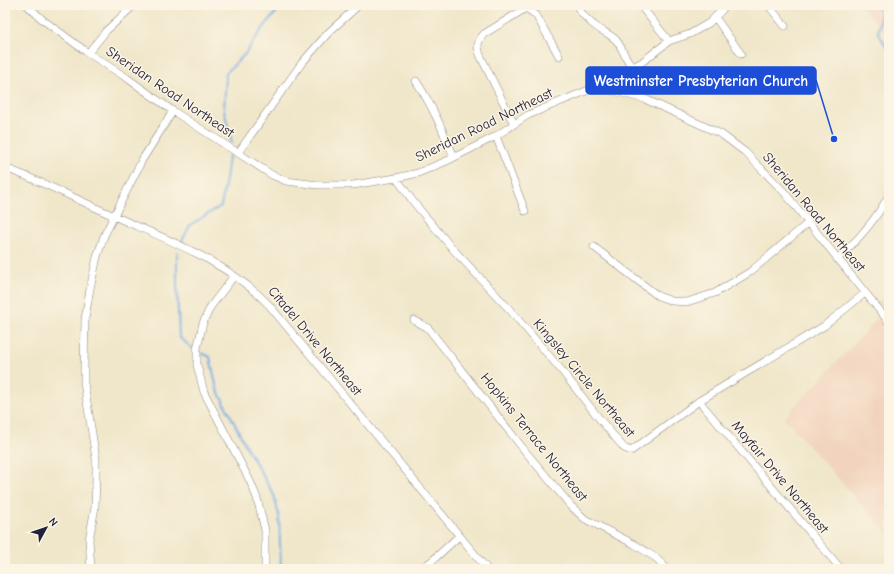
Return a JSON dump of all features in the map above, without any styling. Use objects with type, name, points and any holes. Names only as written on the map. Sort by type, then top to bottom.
[{"type":"street","name":"Sheridan Road Northeast","points":[[27,5],[43,20],[88,53],[272,175],[286,180],[318,185],[353,185],[418,173],[496,136],[528,115],[591,89],[606,89],[645,99],[721,134],[745,152],[774,182],[889,322]]},
{"type":"street","points":[[88,53],[106,31],[134,5]]},
{"type":"street","points":[[238,153],[301,64],[329,32],[359,5]]},
{"type":"street","points":[[576,5],[596,27],[614,39],[622,48],[633,67]]},
{"type":"street","points":[[640,5],[669,41]]},
{"type":"street","points":[[606,89],[669,41],[690,34],[709,23],[716,17],[725,5]]},
{"type":"street","points":[[768,5],[785,26]]},
{"type":"street","points":[[514,124],[480,55],[477,47],[478,40],[484,34],[526,8],[536,15],[559,56]]},
{"type":"street","points":[[716,17],[741,54]]},
{"type":"street","points":[[416,81],[438,120],[454,157]]},
{"type":"street","points":[[91,569],[89,540],[95,507],[96,459],[84,383],[85,319],[97,257],[104,236],[142,160],[173,110]]},
{"type":"street","points":[[496,136],[525,211]]},
{"type":"street","name":"Citadel Drive Northeast","points":[[5,168],[202,256],[259,294],[487,569]]},
{"type":"street","name":"Kingsley Circle Northeast","points":[[396,178],[452,248],[534,338],[624,448],[631,451],[699,401],[824,326],[865,293]]},
{"type":"street","points":[[837,259],[860,236],[881,211],[889,195]]},
{"type":"street","points":[[594,247],[658,296],[672,301],[687,302],[716,293],[750,272],[808,223]]},
{"type":"street","points":[[234,276],[211,306],[203,323],[197,349],[197,365],[204,392],[250,481],[257,498],[265,530],[265,569]]},
{"type":"street","name":"Hopkins Terrace Northeast","points":[[414,320],[428,328],[525,451],[585,519],[656,558],[667,569]]},
{"type":"street","name":"Mayfair Drive Northeast","points":[[699,401],[841,569]]},
{"type":"street","points":[[421,569],[459,536]]},
{"type":"shaded area","points":[[861,5],[889,5],[889,38]]},
{"type":"shaded area","points":[[889,293],[889,535],[784,418],[883,313],[875,304]]},
{"type":"waterway","points":[[232,143],[224,110],[226,73],[245,54],[260,32],[282,5]]},
{"type":"waterway","points":[[874,5],[881,12],[878,33],[889,50]]},
{"type":"waterway","points":[[181,243],[190,225],[221,206],[229,156]]},
{"type":"waterway","points":[[178,252],[177,287],[179,337],[192,348]]},
{"type":"waterway","points":[[202,353],[210,357],[217,389],[247,448],[274,495],[279,516],[281,569]]},
{"type":"place","name":"Westminster Presbyterian Church","points":[[834,139]]}]
